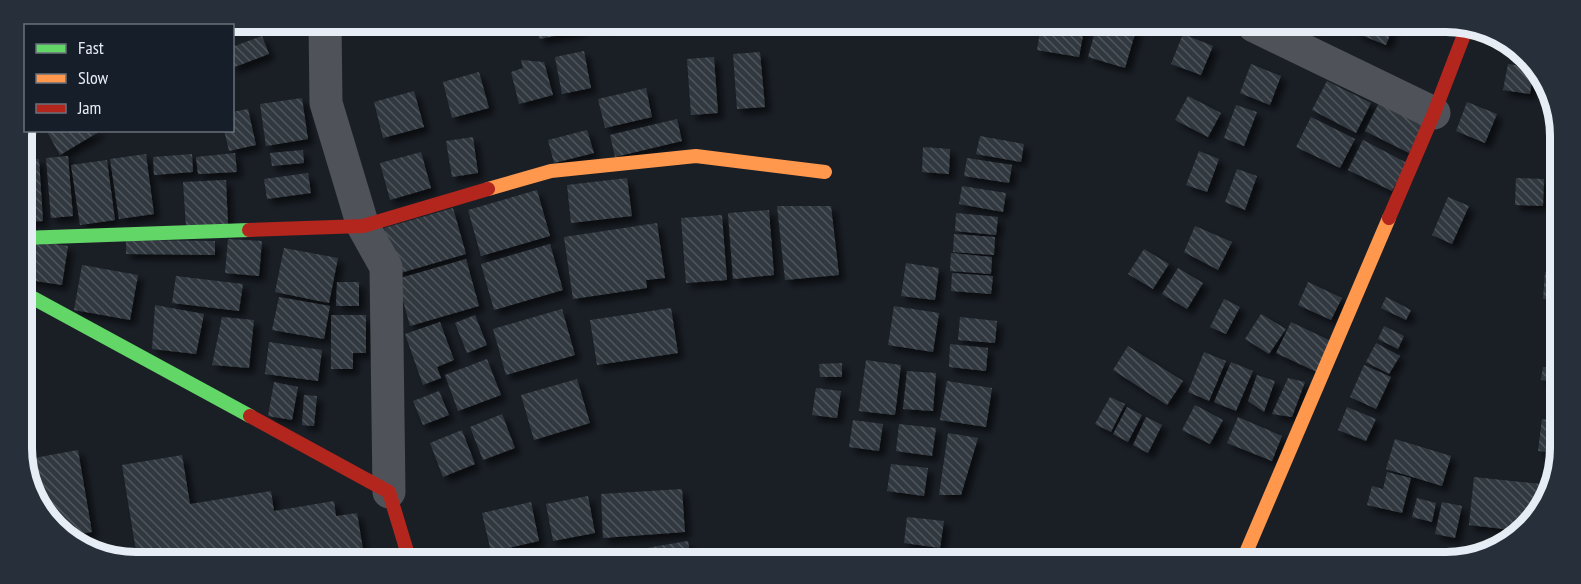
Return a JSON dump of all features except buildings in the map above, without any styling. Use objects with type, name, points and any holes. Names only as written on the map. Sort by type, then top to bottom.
[{"type":"street","points":[[325,32],[326,103],[363,226],[386,267],[389,492],[407,552]]},
{"type":"street","points":[[1266,32],[1434,113]]},
{"type":"street","points":[[1246,552],[1434,113],[1464,34]]},
{"type":"street","points":[[32,238],[363,226],[551,171],[696,156],[825,172]]},
{"type":"street","points":[[32,297],[389,492]]},
{"type":"traffic: fast","points":[[32,238],[249,230]]},
{"type":"traffic: fast","points":[[32,297],[250,416]]},
{"type":"traffic: slow","points":[[488,189],[551,171],[696,156],[825,172]]},
{"type":"traffic: slow","points":[[1246,552],[1389,218]]},
{"type":"traffic: jam","points":[[1389,218],[1434,113],[1464,34]]},
{"type":"traffic: jam","points":[[249,230],[363,226],[488,189]]},
{"type":"traffic: jam","points":[[250,416],[389,492],[407,552]]}]
